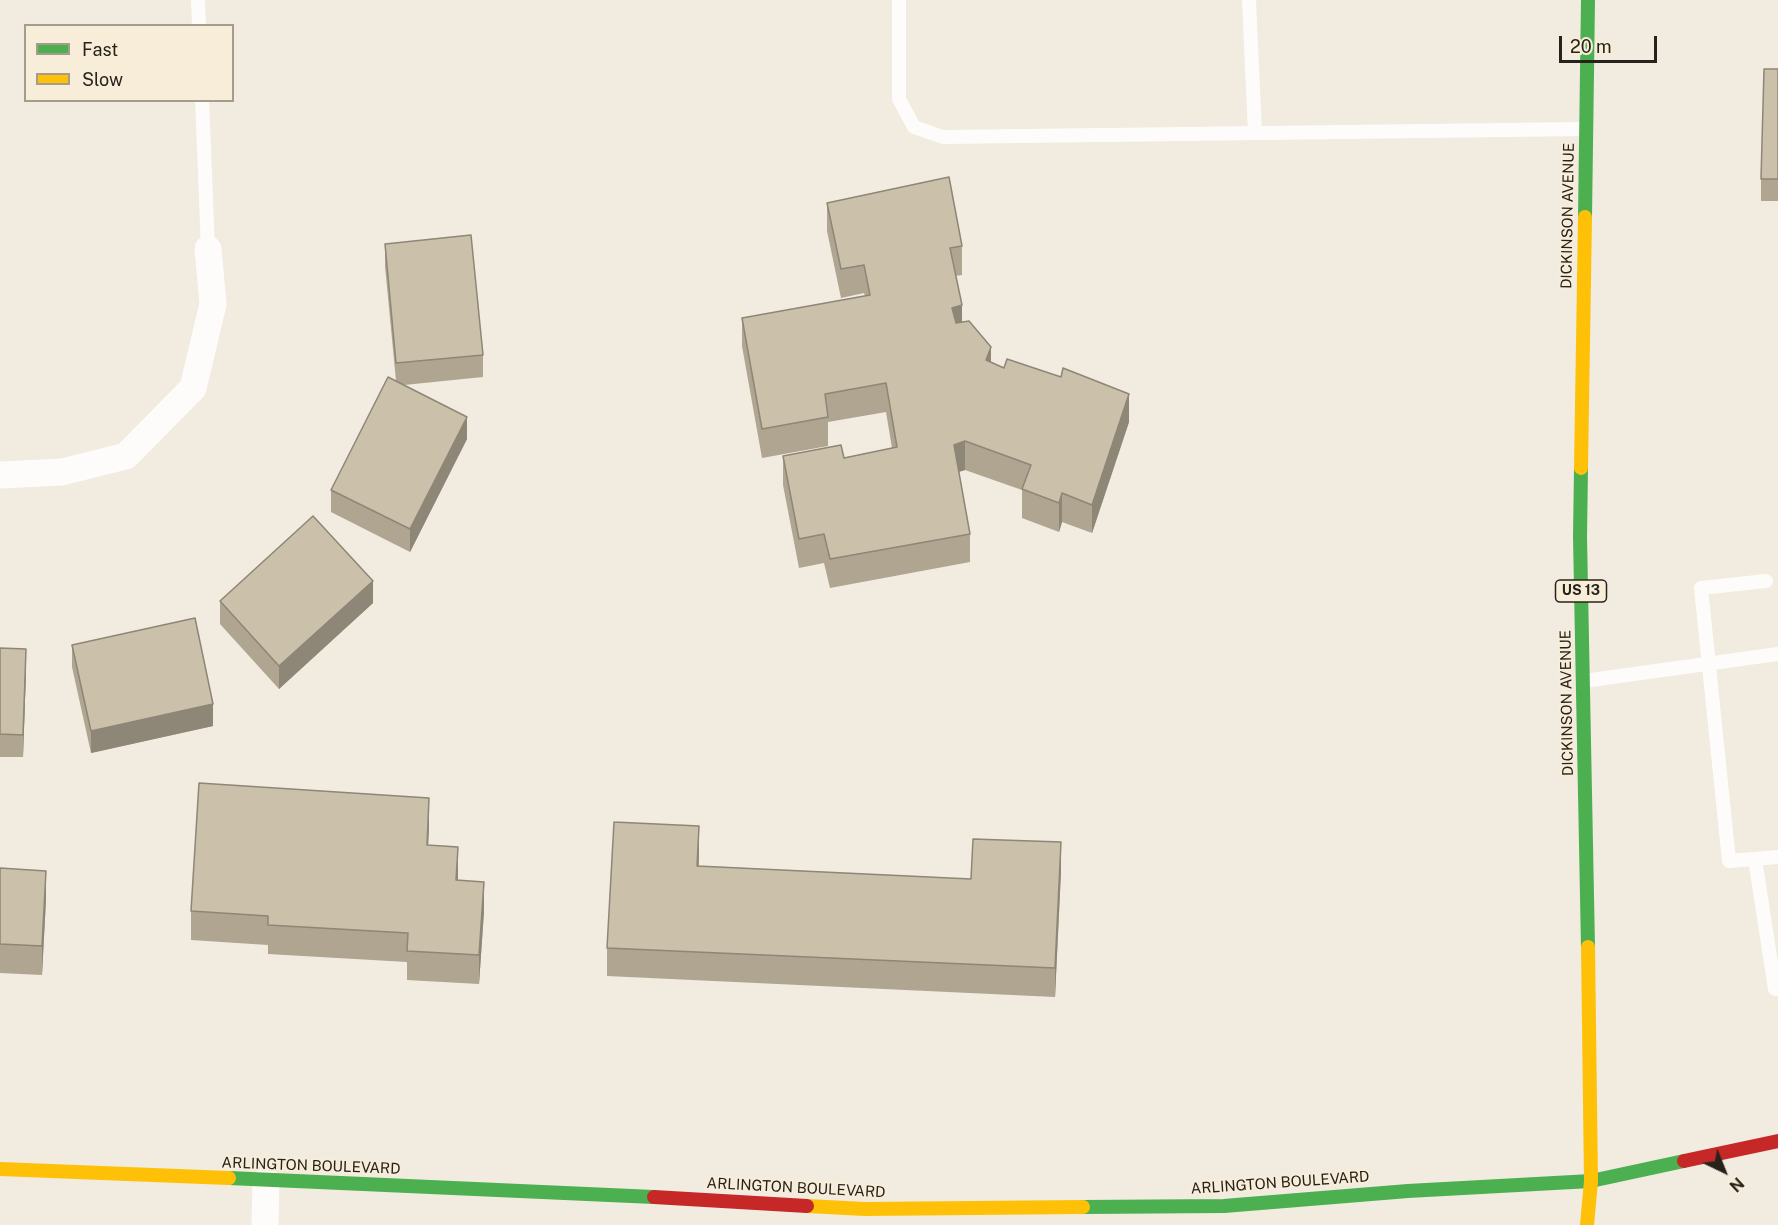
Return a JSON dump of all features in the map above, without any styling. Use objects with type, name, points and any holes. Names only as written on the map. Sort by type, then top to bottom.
[{"type":"main road","name":"DICKINSON AVENUE","points":[[1587,1225],[1591,1181],[1580,537],[1588,0]]},
{"type":"main road","name":"ARLINGTON BOULEVARD","points":[[0,1169],[557,1192],[865,1217],[1224,1206],[1408,1191],[1591,1181],[1778,1141]]},
{"type":"street","points":[[0,476],[62,472],[126,456],[193,388],[213,304],[208,249]]},
{"type":"street","points":[[265,1225],[266,1181]]},
{"type":"lane","points":[[198,0],[199,24]]},
{"type":"lane","points":[[899,0],[899,99],[914,128],[943,136],[1586,129]]},
{"type":"lane","points":[[1250,0],[1255,133]]},
{"type":"lane","points":[[202,102],[208,249]]},
{"type":"lane","points":[[1766,582],[1701,588],[1729,861],[1778,857]]},
{"type":"lane","points":[[1584,681],[1778,654]]},
{"type":"lane","points":[[1755,859],[1775,989],[1778,989]]},
{"type":"building","points":[[1764,69],[1778,69],[1778,179],[1761,179]]},
{"type":"building","points":[[949,177],[962,246],[950,248],[962,305],[952,308],[956,323],[969,321],[991,347],[986,360],[1004,368],[1007,359],[1061,377],[1063,368],[1129,394],[1092,505],[1062,493],[1059,503],[1022,489],[1031,465],[965,441],[954,445],[970,534],[830,559],[824,534],[799,539],[783,456],[841,445],[844,458],[897,447],[886,383],[825,394],[828,417],[762,429],[742,318],[870,295],[864,265],[841,269],[827,203]]},
{"type":"building","points":[[471,235],[483,355],[396,363],[385,244]]},
{"type":"building","points":[[388,377],[467,417],[410,529],[331,490]]},
{"type":"building","points":[[313,516],[373,581],[279,666],[220,601]]},
{"type":"building","points":[[195,618],[213,704],[91,731],[72,645]]},
{"type":"building","points":[[0,648],[26,649],[23,735],[0,734]]},
{"type":"building","points":[[199,783],[429,798],[427,845],[458,847],[456,880],[484,882],[479,955],[407,951],[408,933],[268,925],[268,916],[191,911]]},
{"type":"building","points":[[614,822],[699,826],[697,866],[971,879],[973,839],[1061,842],[1055,968],[607,948]]},
{"type":"building","points":[[0,868],[46,871],[42,946],[0,944]]},
{"type":"traffic: fast","points":[[1585,217],[1588,0]]},
{"type":"traffic: fast","points":[[1581,468],[1580,537],[1588,947]]},
{"type":"traffic: fast","points":[[1083,1207],[1224,1206],[1408,1191],[1591,1181],[1684,1161]]},
{"type":"traffic: fast","points":[[229,1178],[654,1197]]},
{"type":"traffic: slow","points":[[1581,468],[1585,217]]},
{"type":"traffic: slow","points":[[1587,1225],[1591,1181],[1588,947]]},
{"type":"traffic: slow","points":[[0,1169],[229,1178]]},
{"type":"traffic: slow","points":[[807,1206],[865,1209],[1083,1207]]},
{"type":"traffic: jam","points":[[1684,1161],[1778,1141]]},
{"type":"traffic: jam","points":[[654,1197],[807,1206]]}]
